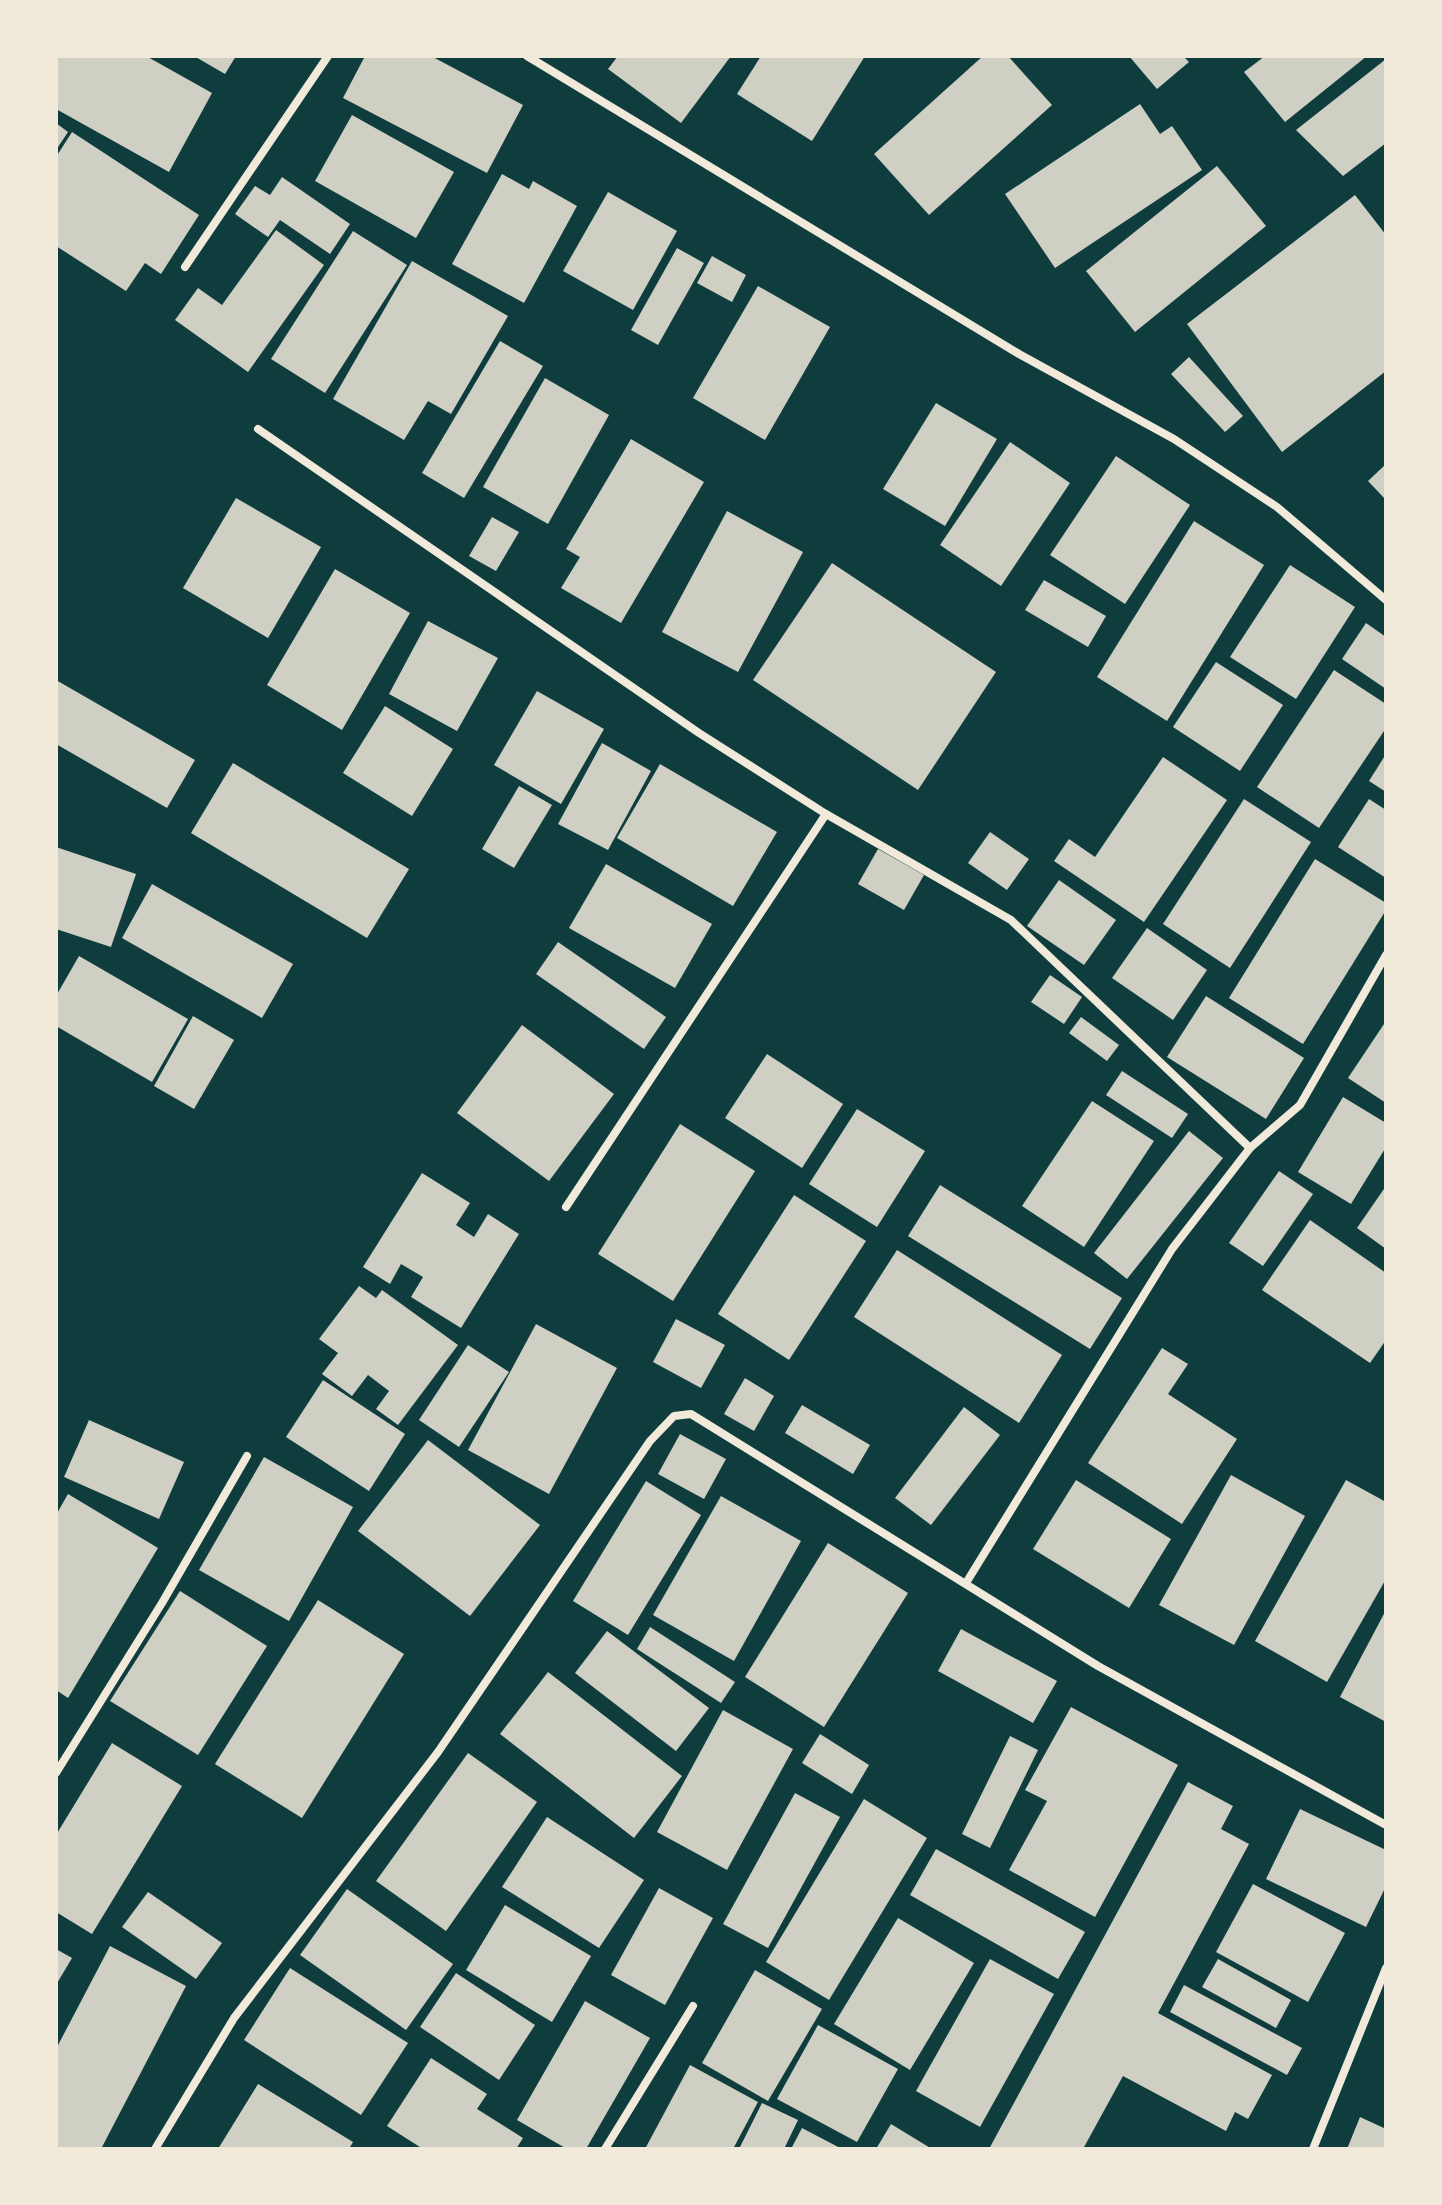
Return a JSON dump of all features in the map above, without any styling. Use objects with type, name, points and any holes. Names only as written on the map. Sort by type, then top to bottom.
[{"type":"street","points":[[185,267],[328,56]]},
{"type":"street","points":[[527,56],[943,309],[1174,439],[1277,507],[1386,600]]},
{"type":"street","points":[[258,429],[699,733],[826,814],[1011,920],[1250,1148]]},
{"type":"street","points":[[566,1207],[826,814]]},
{"type":"street","points":[[966,1583],[1172,1249],[1250,1148],[1300,1105],[1386,955]]},
{"type":"street","points":[[155,2149],[234,2018],[438,1752],[650,1441],[674,1416],[691,1414],[1098,1666],[1386,1825]]},
{"type":"street","points":[[56,1773],[162,1603],[247,1456]]},
{"type":"street","points":[[1313,2149],[1386,1968]]},
{"type":"street","points":[[605,2149],[693,2006]]},
{"type":"building","points":[[56,56],[146,56],[212,93],[169,172],[56,109]]},
{"type":"building","points":[[194,56],[236,56],[225,74]]},
{"type":"building","points":[[365,56],[431,56],[523,105],[487,173],[343,98]]},
{"type":"building","points":[[618,56],[731,56],[681,123],[608,69]]},
{"type":"building","points":[[761,56],[865,56],[812,141],[737,94]]},
{"type":"building","points":[[983,56],[1008,56],[1052,105],[929,215],[874,154]]},
{"type":"building","points":[[1129,56],[1183,56],[1189,62],[1157,89]]},
{"type":"building","points":[[1265,56],[1367,56],[1285,122],[1244,72]]},
{"type":"building","points":[[1386,59],[1386,143],[1343,176],[1296,130]]},
{"type":"building","points":[[1140,104],[1160,134],[1172,126],[1202,170],[1055,268],[1005,194]]},
{"type":"building","points":[[352,115],[454,172],[416,238],[315,181]]},
{"type":"building","points":[[56,123],[68,132],[56,150]]},
{"type":"building","points":[[72,132],[199,215],[161,274],[145,263],[126,291],[56,246],[56,157]]},
{"type":"building","points":[[1217,166],[1266,226],[1135,332],[1086,271]]},
{"type":"building","points":[[502,174],[529,189],[533,181],[577,206],[524,303],[452,264]]},
{"type":"building","points":[[282,177],[350,224],[330,254],[280,220],[268,237],[235,214],[255,186],[270,195]]},
{"type":"building","points":[[608,192],[677,231],[633,310],[563,271]]},
{"type":"building","points":[[1355,195],[1386,235],[1386,371],[1282,452],[1187,324]]},
{"type":"building","points":[[276,230],[324,265],[248,372],[175,320],[198,288],[222,305]]},
{"type":"building","points":[[353,231],[407,265],[325,393],[271,359]]},
{"type":"building","points":[[677,248],[704,263],[658,345],[631,330]]},
{"type":"building","points":[[712,256],[746,275],[732,302],[697,283]]},
{"type":"building","points":[[412,261],[508,316],[451,414],[428,401],[404,440],[333,399]]},
{"type":"building","points":[[758,286],[830,327],[765,440],[693,398]]},
{"type":"building","points":[[500,341],[543,366],[464,498],[422,473]]},
{"type":"building","points":[[1189,357],[1243,416],[1225,432],[1171,374]]},
{"type":"building","points":[[545,378],[609,415],[548,524],[483,487]]},
{"type":"building","points":[[936,403],[997,439],[945,526],[883,489]]},
{"type":"building","points":[[631,439],[704,482],[621,623],[561,588],[580,557],[566,549]]},
{"type":"building","points":[[1010,442],[1070,483],[1001,586],[940,545]]},
{"type":"building","points":[[1116,456],[1190,505],[1125,604],[1050,555]]},
{"type":"building","points":[[1386,464],[1386,500],[1368,481]]},
{"type":"building","points":[[236,498],[321,547],[268,638],[183,588]]},
{"type":"building","points":[[727,511],[803,552],[738,672],[662,632]]},
{"type":"building","points":[[492,517],[519,532],[496,571],[469,556]]},
{"type":"building","points":[[1194,521],[1264,565],[1167,721],[1097,677]]},
{"type":"building","points":[[832,563],[996,672],[918,790],[753,680]]},
{"type":"building","points":[[1290,565],[1355,607],[1296,699],[1230,657]]},
{"type":"building","points":[[335,569],[410,613],[342,730],[267,685]]},
{"type":"building","points":[[1044,580],[1106,616],[1088,647],[1025,610]]},
{"type":"building","points":[[428,621],[498,658],[457,731],[389,694]]},
{"type":"building","points":[[1366,623],[1386,637],[1386,689],[1342,659]]},
{"type":"building","points":[[1216,662],[1283,705],[1240,771],[1173,727]]},
{"type":"building","points":[[1334,670],[1386,704],[1386,728],[1319,828],[1257,787]]},
{"type":"building","points":[[56,680],[195,760],[167,808],[56,744]]},
{"type":"building","points":[[537,691],[604,729],[561,804],[494,765]]},
{"type":"building","points":[[385,706],[453,749],[412,816],[343,773]]},
{"type":"building","points":[[602,743],[651,771],[608,850],[558,824]]},
{"type":"building","points":[[1386,754],[1386,792],[1369,781]]},
{"type":"building","points":[[1163,757],[1227,800],[1144,922],[1054,861],[1069,839],[1095,857]]},
{"type":"building","points":[[233,763],[409,869],[367,938],[191,833]]},
{"type":"building","points":[[660,764],[777,832],[733,906],[617,838]]},
{"type":"building","points":[[519,786],[552,805],[514,868],[482,849]]},
{"type":"building","points":[[1244,799],[1311,842],[1230,968],[1163,924]]},
{"type":"building","points":[[1369,799],[1386,810],[1386,878],[1338,847]]},
{"type":"building","points":[[990,832],[1029,859],[1007,890],[968,863]]},
{"type":"building","points":[[56,847],[136,874],[111,947],[56,929]]},
{"type":"building","points":[[878,849],[924,875],[904,910],[858,884]]},
{"type":"building","points":[[1315,859],[1386,903],[1386,910],[1303,1044],[1229,998]]},
{"type":"building","points":[[606,864],[712,924],[675,988],[569,928]]},
{"type":"building","points":[[1059,880],[1116,920],[1084,965],[1027,926]]},
{"type":"building","points":[[152,884],[293,964],[262,1018],[122,938]]},
{"type":"building","points":[[1147,928],[1207,970],[1173,1020],[1112,978]]},
{"type":"building","points":[[558,942],[666,1017],[644,1049],[536,974]]},
{"type":"building","points":[[79,956],[188,1019],[152,1082],[56,1026],[56,996]]},
{"type":"building","points":[[1050,975],[1082,997],[1064,1024],[1031,1002]]},
{"type":"building","points":[[1206,996],[1304,1058],[1266,1119],[1167,1057]]},
{"type":"building","points":[[193,1016],[234,1040],[194,1109],[154,1086]]},
{"type":"building","points":[[1081,1017],[1119,1045],[1107,1061],[1069,1033]]},
{"type":"building","points":[[1386,1021],[1386,1103],[1348,1078]]},
{"type":"building","points":[[522,1025],[614,1094],[549,1181],[457,1113]]},
{"type":"building","points":[[767,1054],[843,1104],[802,1168],[725,1118]]},
{"type":"building","points":[[1122,1071],[1188,1114],[1172,1138],[1106,1095]]},
{"type":"building","points":[[1343,1097],[1386,1123],[1386,1147],[1351,1204],[1298,1172]]},
{"type":"building","points":[[1092,1101],[1154,1141],[1084,1247],[1022,1206]]},
{"type":"building","points":[[857,1109],[925,1151],[877,1227],[809,1184]]},
{"type":"building","points":[[680,1124],[755,1171],[673,1301],[598,1254]]},
{"type":"building","points":[[1189,1131],[1223,1158],[1127,1279],[1094,1253]]},
{"type":"building","points":[[1279,1171],[1313,1194],[1263,1266],[1229,1243]]},
{"type":"building","points":[[422,1173],[470,1203],[456,1225],[474,1237],[488,1214],[519,1234],[461,1328],[411,1297],[423,1277],[401,1264],[390,1284],[363,1267]]},
{"type":"building","points":[[940,1185],[1122,1298],[1090,1349],[908,1236]]},
{"type":"building","points":[[1386,1186],[1386,1249],[1357,1228]]},
{"type":"building","points":[[794,1195],[866,1241],[789,1360],[718,1314]]},
{"type":"building","points":[[1310,1220],[1386,1273],[1386,1340],[1370,1363],[1262,1290]]},
{"type":"building","points":[[897,1250],[1062,1355],[1019,1423],[854,1317]]},
{"type":"building","points":[[359,1286],[376,1298],[382,1290],[458,1345],[398,1425],[376,1409],[389,1391],[368,1375],[352,1396],[322,1374],[338,1353],[319,1339]]},
{"type":"building","points":[[676,1319],[725,1345],[701,1388],[653,1362]]},
{"type":"building","points":[[536,1324],[617,1368],[549,1494],[468,1450]]},
{"type":"building","points":[[468,1345],[509,1372],[459,1447],[419,1420]]},
{"type":"building","points":[[1162,1348],[1188,1364],[1168,1394],[1237,1439],[1182,1524],[1088,1463]]},
{"type":"building","points":[[745,1378],[774,1396],[754,1431],[724,1414]]},
{"type":"building","points":[[323,1380],[405,1434],[369,1491],[286,1437]]},
{"type":"building","points":[[802,1405],[870,1445],[853,1474],[785,1433]]},
{"type":"building","points":[[964,1407],[1000,1435],[931,1525],[895,1498]]},
{"type":"building","points":[[89,1420],[184,1462],[159,1519],[64,1477]]},
{"type":"building","points":[[680,1434],[726,1459],[704,1499],[658,1474]]},
{"type":"building","points":[[428,1440],[540,1525],[470,1616],[358,1531]]},
{"type":"building","points":[[264,1457],[353,1507],[289,1621],[199,1570]]},
{"type":"building","points":[[1231,1475],[1305,1516],[1234,1645],[1159,1605]]},
{"type":"building","points":[[1076,1480],[1171,1539],[1129,1608],[1033,1549]]},
{"type":"building","points":[[1346,1480],[1386,1502],[1386,1579],[1327,1682],[1255,1641]]},
{"type":"building","points":[[646,1481],[701,1515],[628,1635],[573,1601]]},
{"type":"building","points":[[68,1494],[158,1548],[68,1698],[56,1690],[56,1515]]},
{"type":"building","points":[[721,1496],[801,1541],[734,1661],[653,1615]]},
{"type":"building","points":[[828,1543],[908,1593],[824,1727],[745,1677]]},
{"type":"building","points":[[180,1591],[267,1646],[198,1755],[110,1701]]},
{"type":"building","points":[[318,1600],[404,1654],[302,1818],[215,1764]]},
{"type":"building","points":[[1386,1610],[1386,1722],[1340,1697]]},
{"type":"building","points":[[650,1627],[735,1682],[721,1703],[637,1649]]},
{"type":"building","points":[[961,1629],[1057,1681],[1033,1723],[938,1671]]},
{"type":"building","points":[[607,1631],[709,1708],[676,1751],[575,1673]]},
{"type":"building","points":[[548,1672],[682,1776],[634,1838],[500,1734]]},
{"type":"building","points":[[1071,1707],[1178,1765],[1095,1917],[1009,1870],[1047,1801],[1025,1790]]},
{"type":"building","points":[[723,1710],[793,1749],[727,1870],[657,1832]]},
{"type":"building","points":[[820,1734],[869,1765],[852,1794],[802,1763]]},
{"type":"building","points":[[1010,1736],[1038,1750],[990,1848],[962,1834]]},
{"type":"building","points":[[112,1743],[182,1786],[92,1934],[56,1912],[56,1835]]},
{"type":"building","points":[[468,1753],[537,1802],[446,1931],[376,1881]]},
{"type":"building","points":[[1188,1782],[1233,1806],[1221,1829],[1249,1844],[1158,2013],[1272,2075],[1248,2119],[1235,2112],[1226,2131],[1123,2076],[1083,2149],[989,2149]]},
{"type":"building","points":[[795,1793],[840,1817],[768,1948],[723,1924]]},
{"type":"building","points":[[864,1799],[927,1838],[829,2000],[766,1962]]},
{"type":"building","points":[[1300,1809],[1386,1850],[1386,1886],[1366,1927],[1266,1879]]},
{"type":"building","points":[[547,1817],[644,1880],[599,1948],[502,1887]]},
{"type":"building","points":[[936,1849],[1085,1932],[1058,1979],[910,1895]]},
{"type":"building","points":[[1253,1884],[1345,1933],[1308,2002],[1216,1952]]},
{"type":"building","points":[[659,1888],[713,1918],[665,2005],[611,1975]]},
{"type":"building","points":[[347,1889],[453,1964],[406,2030],[300,1955]]},
{"type":"building","points":[[148,1892],[222,1943],[196,1979],[122,1927]]},
{"type":"building","points":[[505,1905],[591,1956],[552,2022],[466,1970]]},
{"type":"building","points":[[898,1918],[974,1963],[910,2070],[834,2024]]},
{"type":"building","points":[[110,1946],[186,1986],[101,2149],[56,2149],[56,2049]]},
{"type":"building","points":[[56,1949],[72,1958],[56,1985]]},
{"type":"building","points":[[990,1959],[1054,1994],[980,2127],[916,2091]]},
{"type":"building","points":[[1218,1959],[1291,2000],[1276,2028],[1202,1987]]},
{"type":"building","points":[[290,1968],[408,2043],[361,2115],[244,2040]]},
{"type":"building","points":[[755,1970],[822,2009],[768,2101],[702,2063]]},
{"type":"building","points":[[456,1973],[535,2025],[499,2080],[420,2027]]},
{"type":"building","points":[[1184,1985],[1302,2048],[1287,2075],[1170,2012]]},
{"type":"building","points":[[585,2001],[650,2038],[586,2149],[567,2149],[517,2120]]},
{"type":"building","points":[[818,2025],[898,2069],[857,2142],[777,2099]]},
{"type":"building","points":[[431,2058],[487,2094],[477,2109],[523,2138],[516,2149],[423,2149],[387,2126]]},
{"type":"building","points":[[690,2065],[758,2102],[733,2149],[645,2149]]},
{"type":"building","points":[[258,2084],[353,2142],[349,2149],[218,2149]]},
{"type":"building","points":[[762,2103],[798,2120],[784,2149],[739,2149]]},
{"type":"building","points":[[1360,2117],[1386,2129],[1386,2149],[1347,2149]]},
{"type":"building","points":[[891,2124],[932,2149],[876,2149]]},
{"type":"building","points":[[802,2128],[842,2149],[791,2149]]}]
